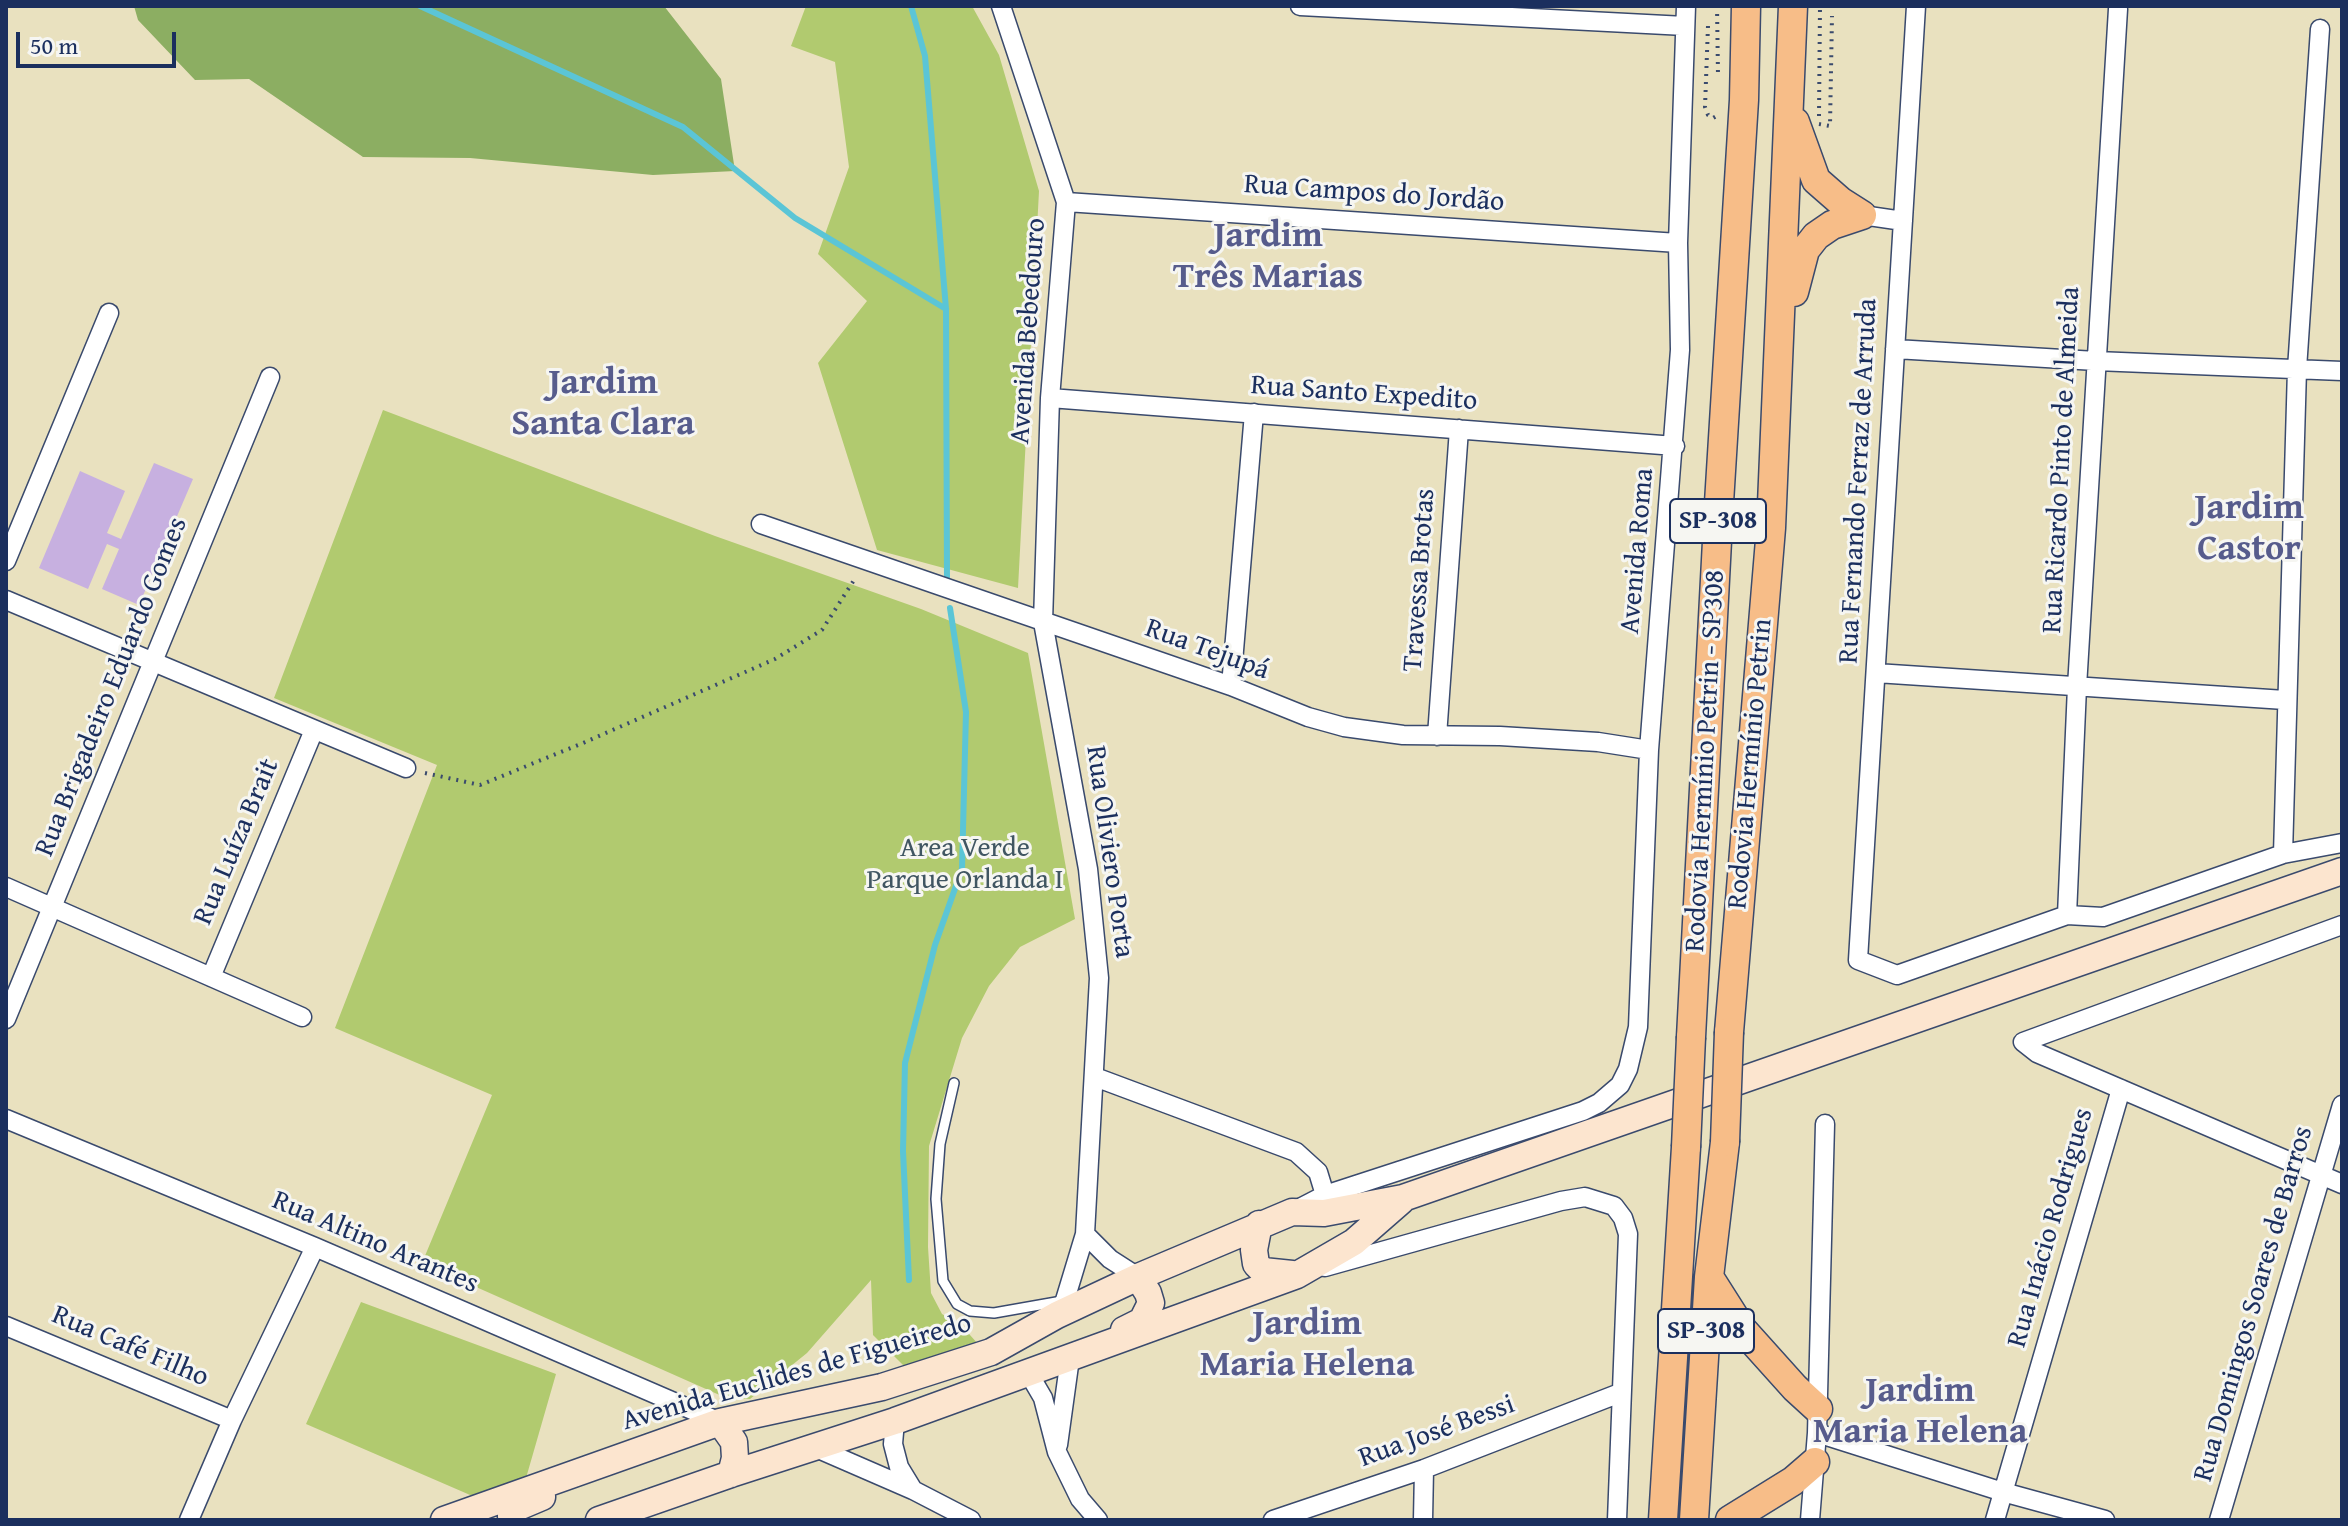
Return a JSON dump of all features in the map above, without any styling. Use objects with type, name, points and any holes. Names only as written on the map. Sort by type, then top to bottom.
[{"type":"main road","name":"Rodovia Hermínio Petrin - SP308","points":[[1663,1520],[1683,1226],[1719,503],[1744,100],[1746,6]]},
{"type":"main road","name":"Rodovia Hermínio Petrin","points":[[1694,1520],[1709,1277],[1725,1142],[1729,1032],[1771,528],[1793,6]]},
{"type":"main road","points":[[1789,105],[1816,180],[1862,215]]},
{"type":"main road","points":[[1779,367],[1789,309],[1805,250],[1816,236],[1832,225],[1862,215]]},
{"type":"main road","points":[[1709,1277],[1742,1329],[1795,1388],[1818,1421]]},
{"type":"main road","points":[[1730,1520],[1793,1481],[1815,1462]]},
{"type":"street","name":"Avenida Bebedouro","points":[[1001,6],[1066,202],[1050,398],[1043,622]]},
{"type":"street","points":[[1300,6],[1685,26]]},
{"type":"street","name":"Avenida Roma","points":[[1611,1093],[1620,1085],[1628,1069],[1638,1027],[1649,750],[1675,446],[1680,350],[1678,243],[1686,6]]},
{"type":"street","name":"Rua Fernando Ferraz de Arruda","points":[[1916,6],[1858,960],[1897,975],[2067,915]]},
{"type":"street","name":"Rua Ricardo Pinto de Almeida","points":[[2067,915],[2077,687],[2118,9]]},
{"type":"street","points":[[2283,854],[2285,700],[2297,369],[2320,29]]},
{"type":"street","name":"Rua Campos do Jordão","points":[[1066,202],[1678,243]]},
{"type":"street","points":[[1862,215],[1903,221]]},
{"type":"street","points":[[6,561],[109,313]]},
{"type":"street","points":[[1895,349],[2342,371]]},
{"type":"street","name":"Rua Brigadeiro Eduardo Gomes","points":[[6,1019],[270,377]]},
{"type":"street","name":"Rua Santo Expedito","points":[[1050,398],[1675,446]]},
{"type":"street","points":[[1231,686],[1254,413]]},
{"type":"street","name":"Travessa Brotas","points":[[1437,736],[1459,429]]},
{"type":"street","name":"Rua Tejupá","points":[[761,524],[1344,727],[1403,735],[1598,742],[1649,750]]},
{"type":"street","points":[[6,600],[406,768]]},
{"type":"street","name":"Rua Oliviero Porta","points":[[1043,622],[1088,869],[1099,978],[1085,1234],[1061,1308]]},
{"type":"street","points":[[1876,673],[2285,700]]},
{"type":"street","name":"Rua Luíza Brait","points":[[211,977],[314,730]]},
{"type":"street","points":[[2067,915],[2103,917],[2283,854],[2342,843]]},
{"type":"street","points":[[1259,1224],[1254,1250],[1256,1264],[1263,1271],[1274,1274],[1297,1275],[1354,1242],[1403,1198],[2342,871]]},
{"type":"street","points":[[6,887],[302,1017]]},
{"type":"street","points":[[2342,925],[2023,1042],[2037,1053],[2342,1184]]},
{"type":"street","points":[[1095,1077],[1296,1152],[1318,1172],[1325,1195]]},
{"type":"street","name":"Rua Inácio Rodrigues","points":[[1995,1520],[2121,1089]]},
{"type":"street","name":"Avenida Euclides de Figueiredo","points":[[444,1520],[720,1422],[882,1387],[991,1352],[1061,1308],[1292,1212],[1325,1195],[1583,1111],[1611,1093]]},
{"type":"street","name":"Rua Domingos Soares de Barros","points":[[2219,1520],[2342,1105]]},
{"type":"street","name":"Rua Altino Arantes","points":[[6,1119],[315,1247],[720,1422]]},
{"type":"street","points":[[1810,1520],[1818,1421],[1825,1124]]},
{"type":"street","points":[[599,1520],[1029,1374],[1102,1344],[1297,1275],[1561,1201],[1585,1197],[1614,1206],[1623,1218],[1628,1234],[1617,1520]]},
{"type":"street","name":"Avenida Euclides de Figueiredo","points":[[1292,1212],[1324,1213],[1403,1198]]},
{"type":"street","points":[[1085,1234],[1110,1259],[1138,1277],[1151,1303],[1142,1321],[1102,1344]]},
{"type":"street","points":[[189,1520],[232,1420],[315,1247]]},
{"type":"street","name":"Rua Café Filho","points":[[6,1326],[232,1420]]},
{"type":"street","points":[[1057,1452],[1070,1358]]},
{"type":"street","points":[[1029,1374],[1043,1398],[1057,1452],[1080,1499],[1098,1520]]},
{"type":"street","name":"Rua José Bessi","points":[[1273,1520],[1424,1469],[1620,1393]]},
{"type":"street","points":[[895,1421],[893,1444],[899,1467],[913,1490]]},
{"type":"street","points":[[1818,1421],[2003,1492],[2105,1520]]},
{"type":"street","points":[[720,1422],[734,1442],[735,1458],[731,1474]]},
{"type":"street","points":[[814,1447],[913,1490],[971,1520]]},
{"type":"street","points":[[512,1520],[516,1508],[595,1474],[627,1453]]},
{"type":"street","points":[[1423,1520],[1424,1469]]},
{"type":"lane","points":[[954,1083],[940,1144],[936,1199],[943,1281],[957,1304],[970,1311],[994,1313],[1061,1308]]},
{"type":"path","points":[[1717,6],[1718,84]]},
{"type":"path","points":[[1820,6],[1819,124],[1830,126],[1832,16]]},
{"type":"path","points":[[1708,26],[1705,107],[1708,115],[1713,118],[1718,115]]},
{"type":"path","points":[[406,768],[480,785],[775,659],[822,630],[866,561]]},
{"type":"green space","points":[[134,6],[664,6],[721,79],[735,171],[653,175],[470,158],[363,157],[249,79],[195,80],[138,20]]},
{"type":"green space","points":[[806,6],[972,6],[999,55],[1039,191],[1018,588],[877,550],[818,363],[867,301],[818,254],[849,167],[835,62],[791,46]]},
{"type":"green space","name":"Area Verde Parque Orlanda I","points":[[383,410],[715,536],[921,609],[1028,653],[1075,919],[1020,947],[989,986],[962,1038],[929,1146],[931,1293],[942,1314],[962,1326],[978,1344],[939,1370],[903,1365],[873,1335],[871,1280],[807,1353],[750,1399],[724,1397],[422,1263],[492,1095],[335,1028],[437,765],[274,698]]},
{"type":"green space","points":[[361,1302],[556,1374],[524,1485],[484,1501],[306,1424]]},
{"type":"building","points":[[154,463],[193,479],[139,605],[102,589],[119,549],[107,544],[88,589],[39,568],[80,471],[125,491],[107,533],[121,539]]},
{"type":"waterway","points":[[420,6],[683,127],[795,218],[946,309]]},
{"type":"waterway","points":[[911,6],[925,56],[946,309],[947,583]]},
{"type":"waterway","points":[[909,1280],[903,1151],[905,1063],[935,945],[962,869],[966,712],[950,608]]},
{"type":"district","name":"Jardim Três Marias","points":[[1268,258]]},
{"type":"district","name":"Jardim Santa Clara","points":[[603,404]]},
{"type":"district","name":"Jardim Castor","points":[[2249,530]]},
{"type":"district","name":"Jardim Maria Helena","points":[[1307,1346]]},
{"type":"district","name":"Jardim Maria Helena","points":[[1920,1412]]}]
